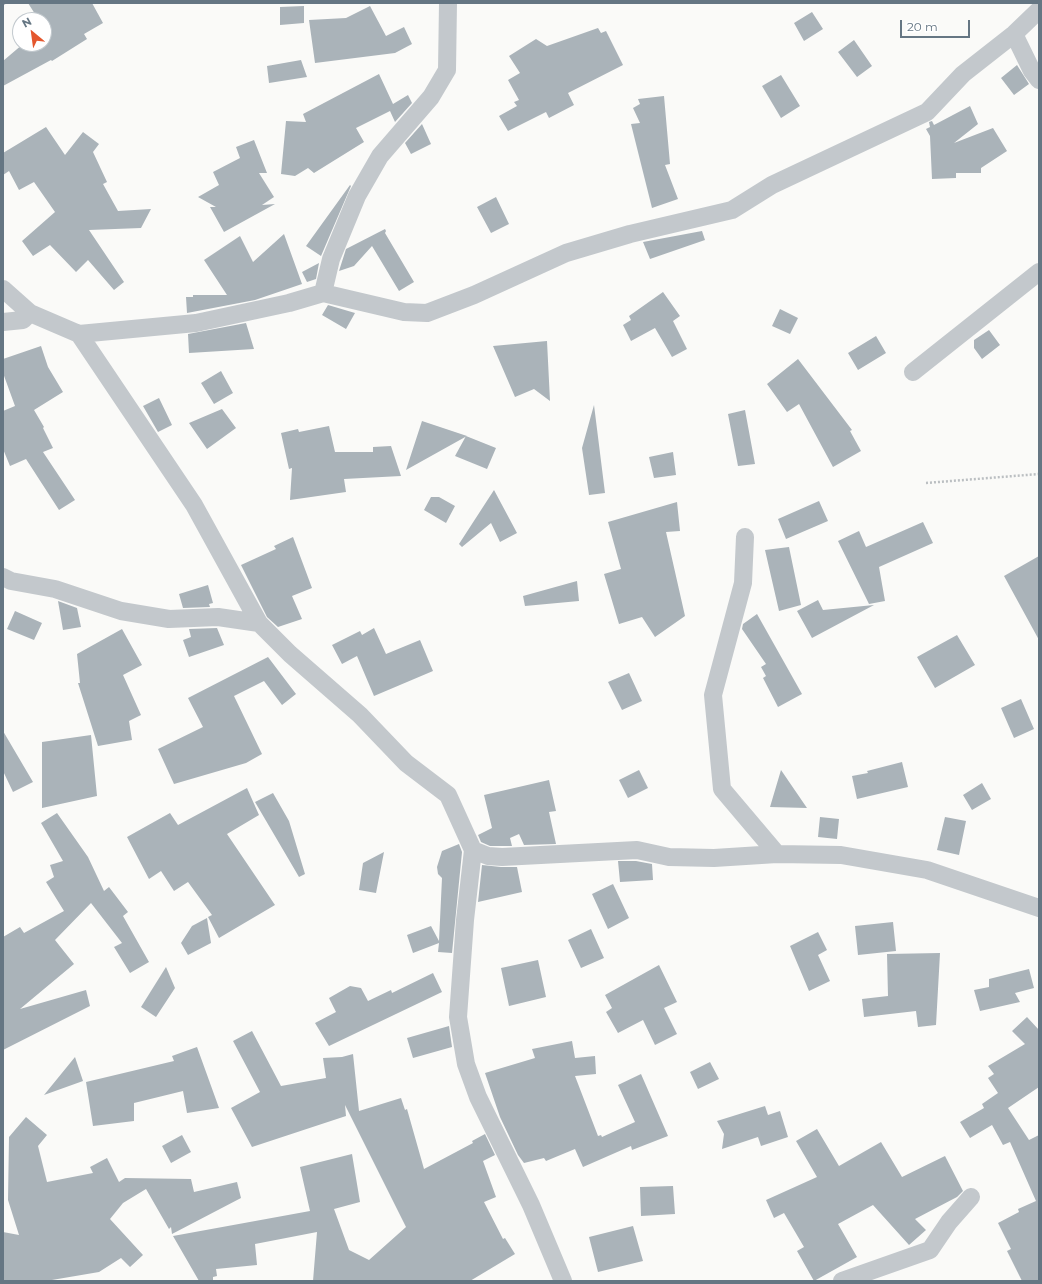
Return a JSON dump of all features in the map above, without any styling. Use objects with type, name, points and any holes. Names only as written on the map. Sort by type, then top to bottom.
[{"type":"street","points":[[323,293],[331,259],[357,196],[380,156],[431,97],[447,70],[448,3]]},
{"type":"street","points":[[3,289],[30,313],[79,334],[196,323],[323,293],[404,312],[427,313],[474,296],[566,253],[630,234],[732,210],[778,182],[927,112],[963,74],[1014,34],[1039,10]]},
{"type":"street","points":[[1014,34],[1032,71],[1039,80]]},
{"type":"street","points":[[913,372],[1039,272]]},
{"type":"street","points":[[3,322],[23,320],[30,313]]},
{"type":"street","points":[[79,334],[194,505],[259,623],[290,654],[360,715],[406,763],[448,795],[473,850],[465,920],[458,1017],[466,1064],[478,1096],[531,1205],[563,1281]]},
{"type":"street","points":[[746,537],[743,583],[713,695],[721,781],[722,789],[777,854]]},
{"type":"street","points":[[3,577],[11,581],[55,589],[121,612],[169,619],[218,617],[259,623]]},
{"type":"street","points":[[473,850],[488,856],[502,858],[637,850],[669,857],[707,858],[777,854],[841,856],[927,870],[1039,908]]},
{"type":"street","points":[[842,1281],[930,1250],[949,1222],[971,1197]]},
{"type":"path","points":[[926,483],[1039,474]]},
{"type":"building","points":[[28,3],[92,3],[103,23],[84,34],[87,39],[52,61],[51,60],[3,86],[3,61],[14,52],[52,52],[52,12],[34,12]]},
{"type":"building","points":[[304,6],[304,23],[280,25],[280,7]]},
{"type":"building","points":[[370,6],[386,36],[404,27],[412,44],[395,53],[315,63],[309,20],[346,18]]},
{"type":"building","points":[[812,12],[823,29],[804,41],[794,23]]},
{"type":"building","points":[[598,28],[601,33],[606,31],[623,65],[568,93],[574,105],[549,118],[546,112],[508,131],[499,116],[517,106],[514,102],[519,100],[508,80],[520,73],[509,56],[536,39],[547,46]]},
{"type":"building","points":[[854,40],[872,66],[857,77],[838,52]]},
{"type":"building","points":[[301,60],[307,77],[269,83],[267,66]]},
{"type":"building","points":[[1017,65],[1029,84],[1014,95],[1001,78]]},
{"type":"building","points":[[379,74],[393,104],[408,95],[412,103],[395,122],[390,111],[356,128],[364,142],[314,173],[308,168],[295,176],[281,174],[286,121],[306,122],[303,114]]},
{"type":"building","points":[[781,75],[800,106],[781,118],[762,86]]},
{"type":"building","points":[[664,96],[670,164],[665,165],[678,199],[652,208],[631,124],[640,123],[633,108],[640,104],[638,99]]},
{"type":"building","points":[[970,106],[978,124],[954,143],[993,128],[1007,151],[981,168],[981,173],[956,173],[956,178],[932,179],[930,136],[926,129],[930,127],[929,122],[932,121],[934,125]]},
{"type":"building","points":[[422,124],[431,144],[411,154],[405,143]]},
{"type":"building","points":[[46,127],[65,155],[83,132],[99,144],[93,152],[107,182],[103,184],[118,211],[151,209],[141,228],[89,230],[124,282],[114,290],[88,260],[76,272],[50,245],[33,256],[22,241],[55,212],[34,182],[19,190],[9,171],[3,175],[3,153]]},
{"type":"building","points":[[254,140],[267,173],[259,173],[274,197],[262,205],[275,204],[224,232],[210,207],[216,207],[198,197],[219,185],[213,172],[240,158],[236,147]]},
{"type":"building","points":[[350,185],[351,186],[321,256],[306,246]]},
{"type":"building","points":[[496,197],[509,224],[491,233],[477,207]]},
{"type":"building","points":[[385,229],[385,233],[414,282],[399,291],[372,246],[354,266],[339,271],[346,249]]},
{"type":"building","points":[[702,231],[705,240],[650,259],[643,242]]},
{"type":"building","points":[[284,234],[302,284],[255,300],[187,313],[186,297],[193,297],[193,295],[227,295],[204,260],[240,236],[253,262]]},
{"type":"building","points":[[319,263],[316,279],[307,282],[302,272]]},
{"type":"building","points":[[663,292],[680,316],[673,321],[687,349],[672,357],[655,328],[631,341],[623,325],[631,320],[629,316]]},
{"type":"building","points":[[328,305],[355,313],[346,329],[322,315]]},
{"type":"building","points":[[780,309],[798,318],[790,334],[772,326]]},
{"type":"building","points":[[246,323],[254,349],[189,353],[188,334]]},
{"type":"building","points":[[989,330],[1000,345],[982,359],[974,348],[974,340]]},
{"type":"building","points":[[876,336],[886,353],[858,370],[848,353]]},
{"type":"building","points":[[547,341],[550,401],[534,389],[515,397],[493,346]]},
{"type":"building","points":[[41,346],[48,367],[63,392],[34,410],[44,427],[43,428],[53,448],[43,452],[75,500],[59,510],[26,459],[10,466],[3,449],[3,411],[15,406],[3,373],[3,359]]},
{"type":"building","points":[[798,359],[852,430],[850,431],[861,451],[833,467],[799,404],[787,412],[767,384]]},
{"type":"building","points":[[221,371],[233,393],[214,404],[201,383]]},
{"type":"building","points":[[159,398],[172,425],[158,432],[143,406]]},
{"type":"building","points":[[594,405],[605,493],[589,495],[582,448]]},
{"type":"building","points":[[222,409],[236,428],[207,449],[189,423]]},
{"type":"building","points":[[745,410],[755,464],[738,466],[728,414]]},
{"type":"building","points":[[422,421],[467,436],[406,470]]},
{"type":"building","points":[[329,426],[335,452],[373,452],[373,447],[391,446],[401,476],[344,479],[346,492],[290,500],[292,468],[289,469],[281,433],[298,429],[299,432]]},
{"type":"building","points":[[466,436],[496,448],[487,469],[455,456]]},
{"type":"building","points":[[673,452],[676,475],[654,478],[649,457]]},
{"type":"building","points":[[494,490],[517,533],[500,542],[491,523],[462,547],[459,544]]},
{"type":"building","points":[[431,497],[439,497],[455,506],[446,523],[424,510]]},
{"type":"building","points":[[819,501],[828,521],[786,539],[778,519]]},
{"type":"building","points":[[677,502],[680,531],[666,532],[685,616],[655,637],[642,617],[619,624],[604,574],[621,569],[608,522]]},
{"type":"building","points":[[923,522],[933,543],[879,567],[885,601],[869,604],[838,541],[859,531],[866,547]]},
{"type":"building","points":[[293,537],[312,588],[292,596],[302,619],[278,627],[267,617],[241,565],[276,549],[274,546]]},
{"type":"building","points":[[789,547],[801,605],[779,611],[765,550]]},
{"type":"building","points":[[1039,556],[1039,640],[1004,576]]},
{"type":"building","points":[[577,581],[579,601],[525,606],[523,596]]},
{"type":"building","points":[[208,585],[213,603],[209,604],[210,607],[183,608],[179,594]]},
{"type":"building","points":[[818,600],[823,610],[874,605],[812,638],[797,611]]},
{"type":"building","points":[[58,601],[77,608],[81,627],[63,630]]},
{"type":"building","points":[[15,611],[42,623],[34,640],[7,629]]},
{"type":"building","points":[[757,614],[802,694],[778,707],[763,678],[766,676],[761,667],[766,664],[742,629],[743,624]]},
{"type":"building","points":[[217,628],[224,645],[189,657],[183,640],[191,637],[189,629]]},
{"type":"building","points":[[374,628],[386,654],[420,640],[433,671],[374,696],[357,656],[342,664],[332,645],[360,631],[362,635]]},
{"type":"building","points":[[122,629],[142,665],[123,675],[141,715],[129,721],[132,740],[98,746],[78,683],[80,683],[77,654]]},
{"type":"building","points":[[957,635],[975,665],[935,688],[917,657]]},
{"type":"building","points":[[268,657],[296,694],[282,705],[264,681],[234,696],[262,754],[246,763],[174,784],[158,749],[203,727],[188,698]]},
{"type":"building","points":[[629,673],[642,701],[622,710],[608,682]]},
{"type":"building","points":[[1021,699],[1034,729],[1014,738],[1001,708]]},
{"type":"building","points":[[3,731],[33,782],[13,792],[3,771]]},
{"type":"building","points":[[91,735],[97,796],[42,808],[42,742]]},
{"type":"building","points":[[902,762],[908,787],[857,799],[852,776],[868,773],[867,771]]},
{"type":"building","points":[[639,770],[648,788],[628,798],[619,780]]},
{"type":"building","points":[[781,770],[807,808],[770,807]]},
{"type":"building","points":[[549,780],[556,811],[549,812],[556,844],[524,845],[519,834],[510,838],[512,846],[490,846],[481,842],[478,835],[492,828],[484,795]]},
{"type":"building","points":[[982,783],[991,799],[972,810],[963,795]]},
{"type":"building","points":[[247,788],[259,815],[227,834],[275,905],[219,938],[208,917],[212,915],[188,882],[174,891],[161,871],[149,879],[127,837],[170,813],[178,825]]},
{"type":"building","points":[[273,793],[289,821],[305,874],[299,877],[255,802]]},
{"type":"building","points":[[57,813],[88,857],[104,891],[109,887],[128,912],[123,916],[149,962],[130,973],[114,947],[122,943],[91,903],[55,940],[74,964],[20,1009],[86,990],[90,1006],[3,1050],[3,937],[20,927],[24,933],[64,911],[46,882],[54,877],[50,865],[63,861],[41,823]]},
{"type":"building","points":[[820,817],[839,819],[837,839],[818,837]]},
{"type":"building","points":[[945,817],[966,821],[959,855],[937,850]]},
{"type":"building","points":[[459,844],[462,852],[452,953],[438,952],[439,943],[413,953],[407,935],[431,926],[439,941],[442,878],[438,874],[437,867],[442,851]]},
{"type":"building","points":[[384,852],[376,893],[359,890],[363,863]]},
{"type":"building","points":[[618,861],[636,861],[652,864],[653,880],[620,882]]},
{"type":"building","points":[[482,865],[517,867],[522,892],[478,902]]},
{"type":"building","points":[[613,884],[629,918],[608,929],[592,894]]},
{"type":"building","points":[[207,918],[211,943],[188,955],[181,943],[192,926]]},
{"type":"building","points":[[893,922],[896,951],[858,955],[855,926]]},
{"type":"building","points":[[591,929],[604,958],[581,968],[568,940]]},
{"type":"building","points":[[818,932],[827,950],[818,955],[830,981],[809,991],[790,946]]},
{"type":"building","points":[[940,953],[936,1025],[918,1027],[916,1011],[864,1017],[862,999],[888,996],[887,954]]},
{"type":"building","points":[[538,960],[546,997],[509,1006],[501,968]]},
{"type":"building","points":[[659,965],[677,1002],[664,1008],[677,1034],[655,1045],[643,1020],[618,1033],[606,1012],[612,1008],[605,995]]},
{"type":"building","points":[[166,967],[175,988],[156,1017],[141,1007]]},
{"type":"building","points":[[1029,969],[1034,988],[1015,993],[1020,1002],[980,1011],[974,990],[989,987],[989,979]]},
{"type":"building","points":[[433,973],[442,992],[329,1046],[315,1023],[336,1012],[329,998],[350,986],[361,988],[368,1001],[391,990],[392,993]]},
{"type":"building","points":[[1027,1017],[1039,1030],[1039,1087],[1008,1108],[1029,1140],[1039,1135],[1039,1281],[1022,1281],[1007,1251],[1011,1249],[998,1223],[1019,1212],[1018,1209],[1036,1201],[1010,1142],[1003,1145],[992,1125],[970,1138],[960,1122],[984,1108],[982,1104],[998,1093],[988,1078],[994,1074],[988,1066],[1025,1044],[1012,1031]]},
{"type":"building","points":[[449,1026],[452,1047],[413,1058],[407,1038]]},
{"type":"building","points":[[252,1031],[281,1086],[326,1078],[323,1058],[342,1057],[353,1054],[359,1111],[401,1098],[405,1110],[407,1109],[424,1169],[473,1143],[472,1141],[485,1134],[495,1155],[483,1161],[496,1197],[484,1202],[503,1239],[505,1238],[515,1254],[470,1281],[313,1281],[317,1232],[255,1244],[257,1265],[216,1269],[217,1276],[213,1277],[213,1281],[199,1281],[173,1236],[310,1211],[300,1167],[352,1154],[360,1202],[334,1209],[349,1250],[369,1260],[406,1227],[345,1105],[346,1116],[252,1147],[231,1108],[260,1092],[233,1041]]},
{"type":"building","points":[[572,1041],[575,1058],[595,1056],[596,1074],[575,1076],[598,1136],[601,1135],[602,1137],[635,1122],[618,1085],[641,1074],[668,1136],[632,1150],[631,1146],[583,1167],[575,1149],[546,1161],[544,1158],[524,1163],[518,1155],[500,1117],[485,1073],[535,1058],[532,1049]]},
{"type":"building","points":[[197,1047],[219,1108],[187,1113],[183,1091],[134,1103],[134,1121],[93,1126],[86,1082],[174,1061],[172,1056]]},
{"type":"building","points":[[75,1057],[83,1081],[44,1095]]},
{"type":"building","points":[[710,1062],[719,1079],[698,1089],[690,1072]]},
{"type":"building","points":[[765,1106],[768,1115],[780,1111],[788,1137],[761,1146],[758,1137],[722,1149],[724,1134],[717,1121]]},
{"type":"building","points":[[26,1117],[47,1135],[38,1146],[47,1182],[93,1173],[90,1167],[107,1158],[119,1182],[125,1178],[191,1179],[194,1192],[237,1182],[241,1198],[172,1234],[171,1227],[169,1229],[146,1189],[123,1203],[110,1219],[143,1255],[130,1267],[121,1258],[99,1272],[46,1281],[3,1281],[3,1232],[19,1235],[8,1200],[9,1137]]},
{"type":"building","points":[[817,1129],[839,1166],[881,1142],[902,1177],[945,1156],[963,1191],[957,1197],[915,1219],[926,1230],[909,1245],[873,1205],[838,1224],[857,1257],[814,1281],[797,1251],[804,1247],[784,1213],[774,1218],[766,1200],[817,1177],[796,1141]]},
{"type":"building","points":[[182,1135],[191,1152],[171,1163],[162,1146]]},
{"type":"building","points":[[673,1186],[675,1214],[641,1216],[640,1187]]},
{"type":"building","points":[[633,1226],[643,1261],[598,1272],[589,1237]]}]
